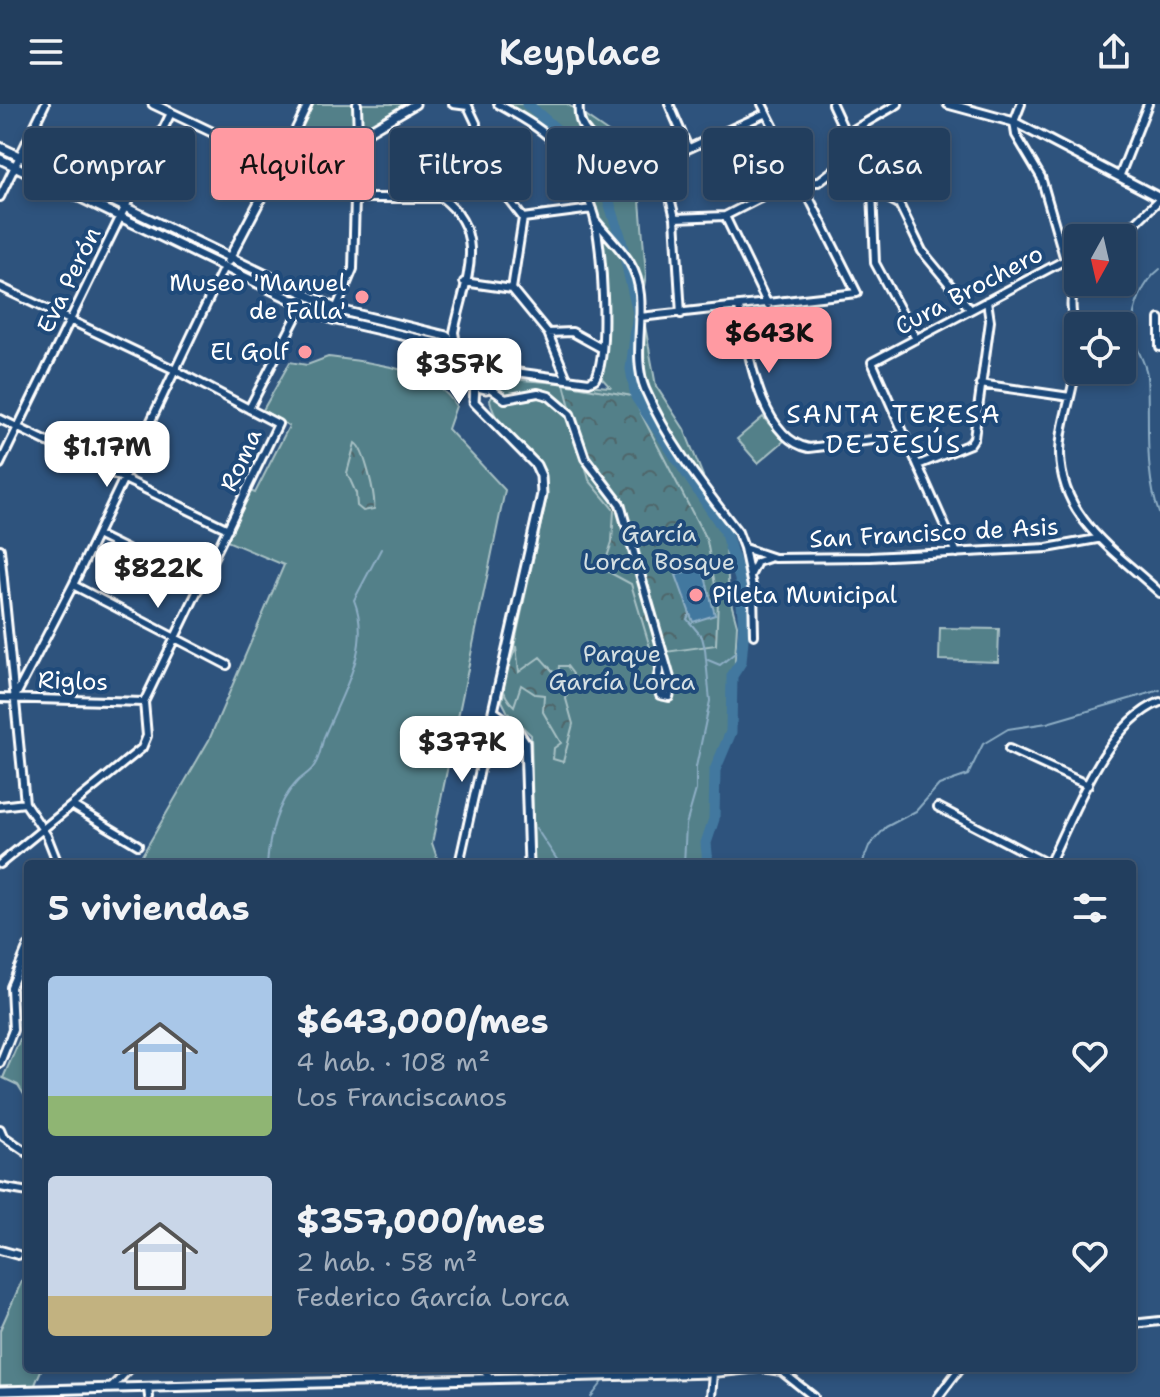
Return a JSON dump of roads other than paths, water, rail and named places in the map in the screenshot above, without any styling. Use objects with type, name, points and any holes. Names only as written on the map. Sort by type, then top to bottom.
[{"type":"street","points":[[0,197],[45,104]]},
{"type":"street","points":[[153,104],[211,132]]},
{"type":"street","points":[[165,104],[171,113]]},
{"type":"street","points":[[296,128],[308,104]]},
{"type":"street","points":[[357,104],[358,128]]},
{"type":"street","points":[[374,128],[415,104]]},
{"type":"street","points":[[453,104],[470,105],[476,123],[478,159],[523,218],[512,289]]},
{"type":"street","points":[[0,147],[339,310],[446,336],[483,365],[494,369],[589,382],[598,374],[604,307],[592,209],[586,191],[563,152],[542,130],[498,104]]},
{"type":"street","points":[[579,104],[577,118],[583,128]]},
{"type":"street","points":[[669,104],[688,148],[766,113]]},
{"type":"street","points":[[762,104],[774,128]]},
{"type":"street","points":[[832,104],[845,128]]},
{"type":"street","points":[[857,128],[898,104]]},
{"type":"street","points":[[948,104],[1014,122],[1160,198],[1134,224]]},
{"type":"street","points":[[1021,104],[1014,122],[1016,135],[1050,199],[1064,256]]},
{"type":"street","points":[[1120,175],[1148,104]]},
{"type":"street","name":"Eva Perón","points":[[0,464],[171,113]]},
{"type":"street","points":[[0,159],[332,319],[445,345],[456,344]]},
{"type":"street","points":[[374,198],[434,196],[453,206],[473,242],[454,332],[456,344],[474,372],[474,402],[536,465],[542,486],[460,860]]},
{"type":"street","points":[[15,697],[73,585],[224,267],[260,200]]},
{"type":"street","points":[[332,319],[339,310],[353,269],[355,200]]},
{"type":"street","points":[[670,200],[675,218],[681,314]]},
{"type":"street","points":[[675,218],[725,216],[757,200]]},
{"type":"street","points":[[640,317],[857,293],[810,200]]},
{"type":"street","points":[[872,200],[875,263],[916,339]]},
{"type":"street","points":[[891,200],[899,204],[922,251],[970,309]]},
{"type":"street","points":[[523,218],[592,209]]},
{"type":"street","points":[[725,216],[768,305]]},
{"type":"street","points":[[595,220],[631,264],[640,317],[639,358],[645,389],[674,441],[738,532],[750,576],[754,635]]},
{"type":"street","name":"Cura Brochero","points":[[904,436],[872,362],[1064,261]]},
{"type":"street","points":[[464,282],[512,289],[548,333],[567,379]]},
{"type":"street","name":"Roma","points":[[0,287],[175,370],[278,424],[144,702]]},
{"type":"street","points":[[1073,296],[1071,303],[1078,356],[1062,463],[1076,511],[1097,539],[1120,554],[1160,593]]},
{"type":"street","points":[[918,465],[970,444],[974,438],[990,321],[987,301]]},
{"type":"street","points":[[249,409],[302,306]]},
{"type":"street","points":[[739,308],[761,401],[804,447],[904,436],[957,553]]},
{"type":"street","points":[[1160,319],[1160,347]]},
{"type":"street","points":[[548,333],[572,332],[601,348]]},
{"type":"street","points":[[474,372],[483,365]]},
{"type":"street","points":[[485,414],[480,397],[497,380],[494,369]]},
{"type":"street","points":[[475,384],[505,399],[538,393],[549,396],[570,414],[585,458],[620,504],[639,560],[662,658],[672,685],[669,697],[660,695],[657,681],[662,658]]},
{"type":"street","points":[[980,384],[1070,397]]},
{"type":"street","points":[[0,419],[228,529]]},
{"type":"street","points":[[97,535],[200,586]]},
{"type":"street","name":"San Francisco de Asis","points":[[744,548],[771,558],[1047,548],[1097,539]]},
{"type":"street","points":[[0,549],[25,803],[56,860]]},
{"type":"street","points":[[750,576],[757,562],[771,558]]},
{"type":"street","points":[[73,585],[227,665]]},
{"type":"street","name":"Riglos","points":[[0,698],[144,702]]},
{"type":"street","points":[[0,864],[142,748],[147,736],[144,702]]},
{"type":"street","points":[[1050,860],[1118,734],[1147,707],[1160,702]]},
{"type":"street","points":[[493,711],[515,727],[525,742],[529,860]]},
{"type":"street","points":[[1009,749],[1088,785]]},
{"type":"street","points":[[0,806],[25,803]]},
{"type":"street","points":[[73,806],[138,845]]},
{"type":"street","points":[[938,807],[1040,860]]},
{"type":"street","points":[[0,1063],[13,1030],[11,987],[24,956]]},
{"type":"street","points":[[0,985],[11,987]]},
{"type":"street","points":[[0,1129],[3,1136],[24,1150]]},
{"type":"street","points":[[0,1187],[24,1191]]},
{"type":"street","points":[[0,1250],[18,1255]]},
{"type":"street","points":[[1136,1324],[1160,1321]]},
{"type":"street","points":[[111,1388],[126,1372]]},
{"type":"street","points":[[485,1372],[492,1379]]},
{"type":"street","points":[[0,1391],[664,1372]]},
{"type":"street","points":[[711,1397],[713,1372]]},
{"type":"street","points":[[782,1372],[814,1397]]},
{"type":"street","points":[[938,1397],[957,1372]]},
{"type":"street","points":[[148,1388],[149,1397]]},
{"type":"water","name":"Pileta Municipal","points":[[702,565],[715,615],[693,622],[676,575]]},
{"type":"waterway","points":[[527,104],[597,165],[620,236],[638,313],[631,369],[636,397],[725,531],[740,579],[744,628],[741,662],[732,676],[731,732],[715,770],[714,819],[706,843],[708,860]]},
{"type":"waterway","points":[[1160,269],[1140,296],[1132,328],[1147,375],[1149,464],[1160,516]]},
{"type":"waterway","points":[[268,860],[279,810],[289,791],[316,763],[346,688],[360,635],[354,600],[381,549]]},
{"type":"waterway","points":[[684,860],[686,825],[696,790],[696,767],[710,701],[705,649],[702,637],[687,619],[690,613]]},
{"type":"waterway","points":[[708,660],[720,665],[740,649]]},
{"type":"waterway","points":[[864,860],[869,846],[886,827],[916,811],[939,785],[968,775],[983,744],[1008,729],[1047,723],[1160,690]]},
{"type":"waterway","points":[[536,828],[557,860]]},
{"type":"waterway","points":[[591,1397],[605,1379]]},
{"type":"place","name":"Museo 'Manuel de Falla'","points":[[362,297]]},
{"type":"place","name":"El Golf","points":[[305,352]]},
{"type":"place","name":"Pileta Municipal","points":[[696,595]]},
{"type":"district","name":"SANTA TERESA DE JESÚS","points":[[894,429]]},
{"type":"park label","name":"García Lorca Bosque","points":[[659,548]]},
{"type":"park label","name":"Parque García Lorca","points":[[622,668]]}]
